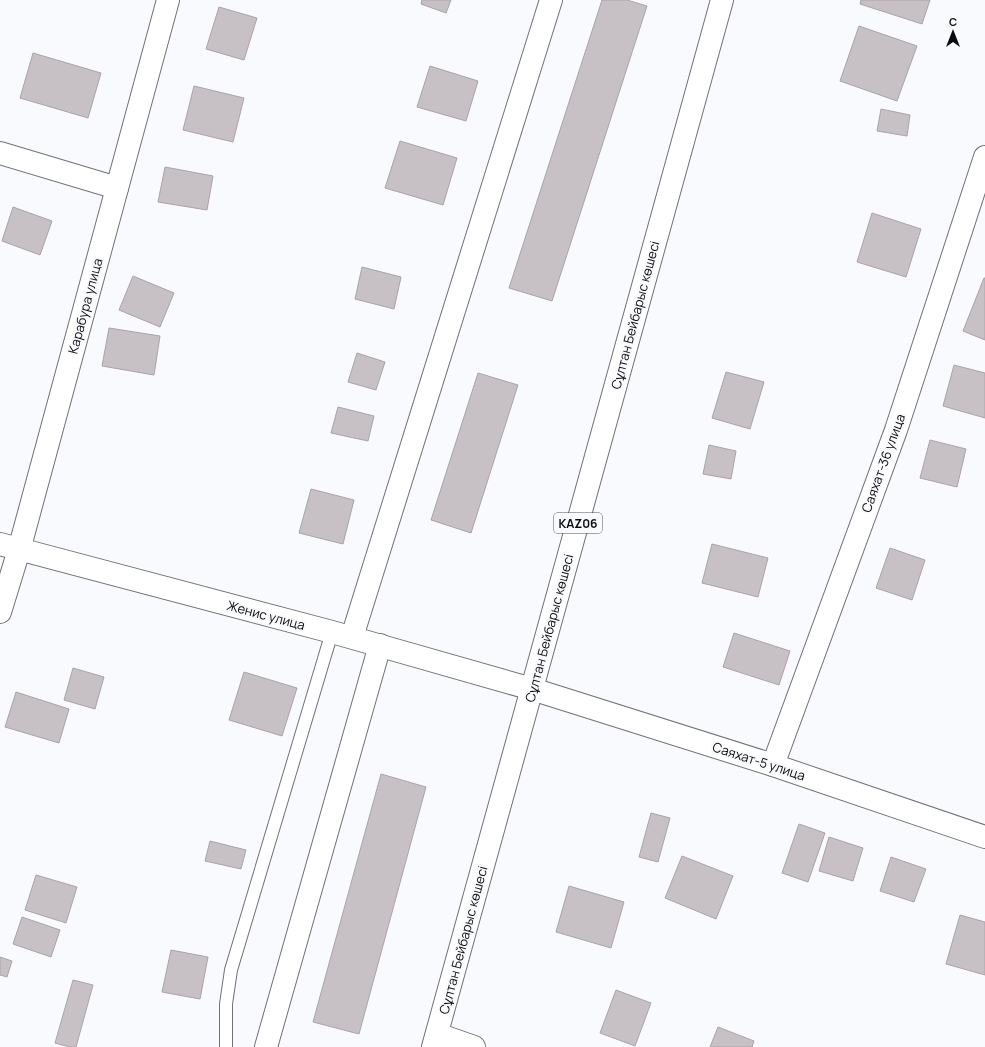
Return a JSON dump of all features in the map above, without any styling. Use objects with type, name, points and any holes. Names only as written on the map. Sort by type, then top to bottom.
[{"type":"street","name":"Карабура улица","points":[[0,612],[10,547],[117,188],[168,0]]},
{"type":"street","points":[[342,635],[552,0]]},
{"type":"street","name":"Сұлтан Бейбарыс көшесі","points":[[435,1041],[722,0]]},
{"type":"street","points":[[0,152],[117,188]]},
{"type":"street","name":"Саяхат-36 улица","points":[[773,765],[896,430],[985,158]]},
{"type":"street","name":"Женис улица","points":[[10,547],[380,645],[532,688]]},
{"type":"street","points":[[266,1047],[380,645]]},
{"type":"street","name":"Саяхат-5 улица","points":[[532,688],[773,765],[985,837]]},
{"type":"street","points":[[435,1041],[474,1047]]},
{"type":"lane","points":[[226,1047],[226,1004],[231,970],[342,635]]},
{"type":"building","points":[[422,0],[451,0],[446,13],[421,4]]},
{"type":"building","points":[[602,0],[627,0],[647,6],[552,301],[509,288]]},
{"type":"building","points":[[861,0],[930,0],[922,24],[860,4]]},
{"type":"building","points":[[219,7],[257,18],[244,60],[206,49]]},
{"type":"building","points":[[859,26],[917,46],[897,101],[840,81]]},
{"type":"building","points":[[33,53],[101,73],[88,118],[20,98]]},
{"type":"building","points":[[430,66],[478,81],[466,121],[417,107]]},
{"type":"building","points":[[194,86],[244,98],[233,142],[183,130]]},
{"type":"building","points":[[881,109],[910,115],[907,136],[877,131]]},
{"type":"building","points":[[400,141],[457,158],[443,205],[385,188]]},
{"type":"building","points":[[165,167],[213,176],[207,210],[158,202]]},
{"type":"building","points":[[13,207],[52,221],[40,255],[2,241]]},
{"type":"building","points":[[872,213],[921,229],[906,277],[857,262]]},
{"type":"building","points":[[362,267],[401,277],[394,309],[355,299]]},
{"type":"building","points":[[133,276],[174,293],[160,327],[119,310]]},
{"type":"building","points":[[985,278],[985,340],[963,331]]},
{"type":"building","points":[[109,328],[160,336],[154,375],[102,366]]},
{"type":"building","points":[[357,353],[385,362],[376,390],[348,382]]},
{"type":"building","points":[[954,365],[985,373],[985,418],[943,406]]},
{"type":"building","points":[[726,372],[764,382],[750,429],[712,418]]},
{"type":"building","points":[[478,373],[518,385],[471,533],[431,520]]},
{"type":"building","points":[[338,407],[374,416],[368,441],[331,433]]},
{"type":"building","points":[[930,440],[966,449],[957,487],[920,478]]},
{"type":"building","points":[[709,445],[736,451],[731,479],[703,474]]},
{"type":"building","points":[[311,489],[354,500],[343,544],[299,533]]},
{"type":"building","points":[[712,544],[768,558],[758,597],[702,583]]},
{"type":"building","points":[[890,548],[925,560],[912,600],[876,588]]},
{"type":"building","points":[[734,633],[790,651],[779,685],[723,667]]},
{"type":"building","points":[[73,668],[104,677],[95,709],[64,700]]},
{"type":"building","points":[[244,672],[297,688],[282,736],[229,720]]},
{"type":"building","points":[[16,692],[69,709],[59,743],[5,727]]},
{"type":"building","points":[[381,774],[426,787],[359,1034],[313,1022]]},
{"type":"building","points":[[651,813],[670,818],[658,862],[639,857]]},
{"type":"building","points":[[799,824],[825,833],[808,882],[782,873]]},
{"type":"building","points":[[829,837],[863,848],[853,881],[819,871]]},
{"type":"building","points":[[210,841],[246,850],[241,869],[205,861]]},
{"type":"building","points":[[682,856],[733,876],[716,919],[665,898]]},
{"type":"building","points":[[891,857],[926,869],[914,902],[880,891]]},
{"type":"building","points":[[36,875],[77,887],[66,923],[25,910]]},
{"type":"building","points":[[569,886],[624,902],[611,948],[556,932]]},
{"type":"building","points":[[960,915],[985,922],[985,975],[946,964]]},
{"type":"building","points":[[22,917],[60,930],[51,957],[13,944]]},
{"type":"building","points":[[171,950],[208,957],[200,999],[162,992]]},
{"type":"building","points":[[0,957],[12,961],[7,977],[0,975]]},
{"type":"building","points":[[73,980],[93,985],[76,1047],[70,1047],[55,1043]]},
{"type":"building","points":[[616,990],[651,1003],[635,1046],[600,1033]]},
{"type":"building","points":[[718,1027],[754,1041],[752,1047],[710,1047]]}]
